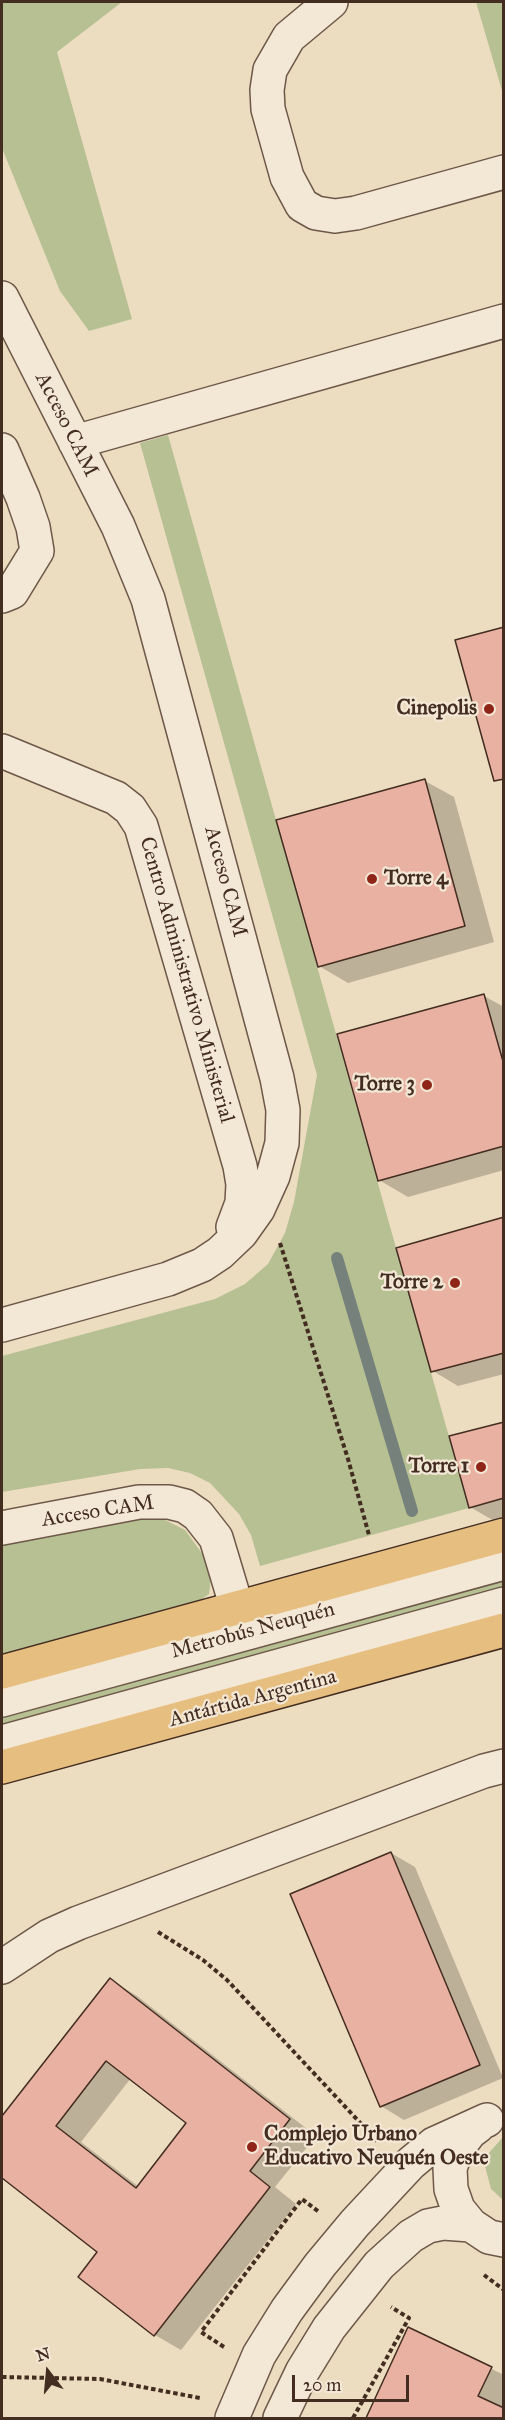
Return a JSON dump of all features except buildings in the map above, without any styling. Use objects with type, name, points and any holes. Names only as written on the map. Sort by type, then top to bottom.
[{"type":"main road","points":[[2,1672],[504,1535]]},
{"type":"main road","name":"Antártida Argentina","points":[[2,1767],[504,1630]]},
{"type":"street","points":[[331,2],[289,37],[270,70],[267,90],[268,109],[286,177],[302,205],[315,213],[335,216],[356,213],[504,172]]},
{"type":"street","name":"Acceso CAM","points":[[2,298],[126,543],[148,599],[278,1078],[283,1110],[282,1143],[273,1176],[258,1209],[241,1233],[220,1253],[168,1279],[2,1325]]},
{"type":"street","points":[[75,442],[504,321]]},
{"type":"street","points":[[2,450],[33,527],[37,552],[12,592],[2,596]]},
{"type":"street","name":"Centro Administrativo Ministerial","points":[[2,751],[116,798],[130,809],[141,826],[243,1184],[242,1203],[235,1224],[220,1253]]},
{"type":"street","name":"Acceso CAM","points":[[2,1528],[139,1502],[169,1502],[185,1506],[198,1515],[216,1538],[237,1608]]},
{"type":"street","name":"Metrobús Neuquén","points":[[2,1700],[504,1563]]},
{"type":"street","name":"Metrobús Neuquén","points":[[2,1742],[504,1604]]},
{"type":"street","points":[[2,1967],[49,1936],[106,1913],[484,1771],[504,1766]]},
{"type":"street","points":[[495,2118],[470,2132],[457,2149],[450,2168],[451,2189],[458,2209],[471,2225],[489,2237],[504,2240]]},
{"type":"street","points":[[220,2409],[320,2265],[411,2163],[434,2144],[495,2118]]},
{"type":"street","points":[[280,2418],[302,2372],[329,2328],[379,2265],[411,2236],[428,2226],[443,2223],[471,2225]]},
{"type":"path","points":[[276,1231],[348,1459],[372,1547]]},
{"type":"path","points":[[106,1913],[157,1931],[203,1960],[251,2005],[384,2149]]},
{"type":"path","points":[[477,2270],[504,2290]]},
{"type":"path","points":[[353,2418],[409,2318],[391,2307],[399,2299]]},
{"type":"path","points":[[2,2378],[100,2379],[220,2409]]},
{"type":"green space","points":[[2,2],[122,2],[57,52],[132,319],[89,331],[60,291],[2,148]]},
{"type":"green space","points":[[476,2],[503,2],[503,94]]},
{"type":"green space","points":[[168,435],[469,1508],[260,1566],[251,1535],[239,1514],[210,1483],[190,1473],[168,1468],[140,1469],[2,1492],[2,1356],[215,1299],[245,1284],[268,1264],[285,1233],[294,1202],[317,1075],[140,443]]},
{"type":"green space","points":[[114,1518],[161,1518],[185,1530],[206,1559],[211,1578],[209,1594],[195,1604],[2,1656],[2,1542]]},
{"type":"green space","points":[[503,1574],[503,1596],[2,1732],[2,1710]]},
{"type":"green space","points":[[503,2137],[503,2200],[491,2189],[485,2166],[488,2154]]},
{"type":"waterway","points":[[337,1258],[412,1511]]},
{"type":"place","name":"Cinepolis","points":[[489,709]]},
{"type":"place","name":"Torre 4","points":[[372,879]]},
{"type":"place","name":"Torre 3","points":[[427,1085]]},
{"type":"place","name":"Torre 2","points":[[455,1283]]},
{"type":"place","name":"Torre 1","points":[[481,1467]]},
{"type":"place","name":"Complejo Urbano Educativo Neuquén Oeste","points":[[252,2147]]}]
